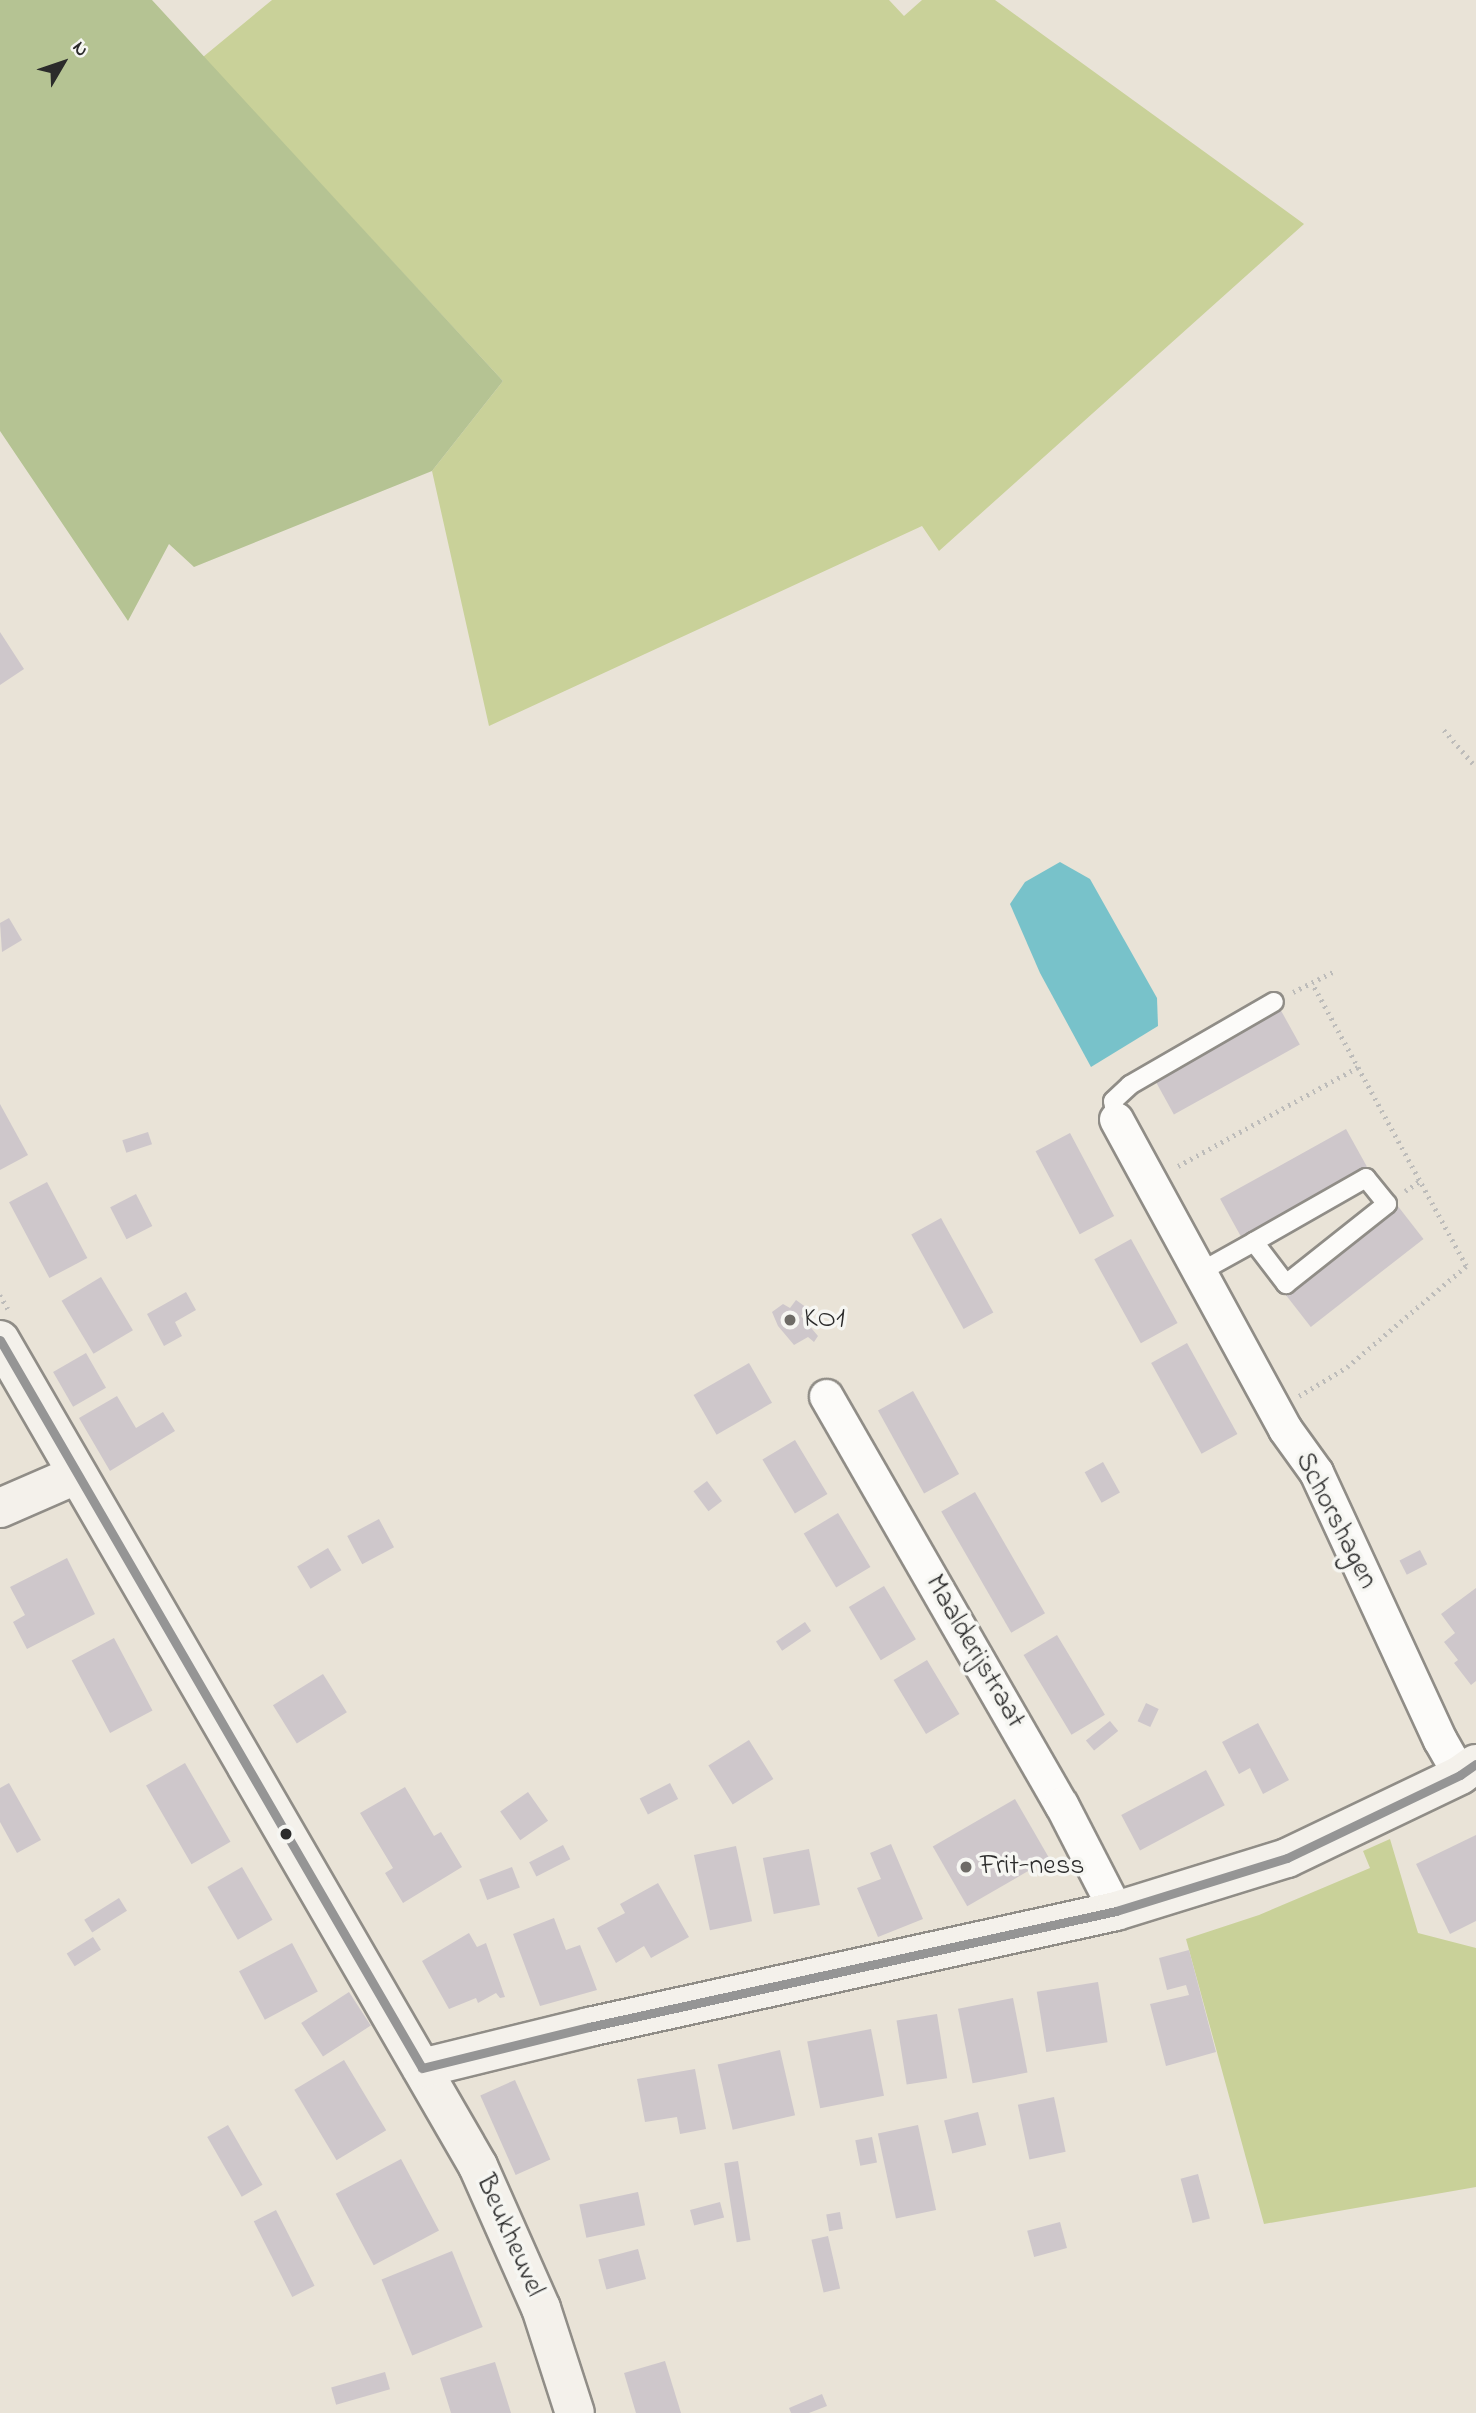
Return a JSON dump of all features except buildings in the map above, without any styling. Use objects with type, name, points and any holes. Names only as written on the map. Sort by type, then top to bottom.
[{"type":"street","name":"Schorshagen","points":[[1116,1119],[1285,1429],[1316,1472],[1440,1740],[1468,1770]]},
{"type":"street","name":"Beukheuvel","points":[[0,1340],[478,2166],[541,2308],[575,2413]]},
{"type":"street","name":"Maalderijstraat","points":[[826,1396],[1061,1804],[1116,1911]]},
{"type":"street","points":[[0,1508],[76,1475]]},
{"type":"street","points":[[422,2068],[537,2039],[1116,1911],[1287,1858],[1468,1770]]},
{"type":"lane","name":"Schorshagen","points":[[1116,1119],[1113,1101],[1130,1085],[1274,1002]]},
{"type":"lane","points":[[1200,1272],[1366,1178],[1387,1204],[1286,1284],[1254,1242]]},
{"type":"path","points":[[1444,730],[1476,767]]},
{"type":"path","points":[[1274,1002],[1333,972]]},
{"type":"path","points":[[1150,1182],[1358,1067]]},
{"type":"green space","points":[[0,0],[152,0],[503,381],[432,471],[194,567],[169,544],[128,621],[0,431]]},
{"type":"green space","points":[[272,0],[889,0],[904,16],[922,0],[995,0],[1304,224],[939,551],[922,526],[489,726],[432,471],[503,381],[203,57]]},
{"type":"green space","points":[[1390,1839],[1418,1933],[1476,1948],[1476,2187],[1264,2224],[1186,1939],[1259,1915],[1370,1868],[1363,1851]]},
{"type":"water","points":[[1060,862],[1090,879],[1157,998],[1158,1026],[1091,1067],[1040,973],[1010,904],[1025,882]]},
{"type":"transit line","points":[[0,1340],[422,2068]]},
{"type":"transit line","points":[[422,2068],[589,2027],[1116,1911],[1287,1858],[1460,1775],[1476,1764]]},
{"type":"place","name":"KO1","points":[[790,1320]]},
{"type":"place","name":"Frit-ness","points":[[966,1867]]}]
